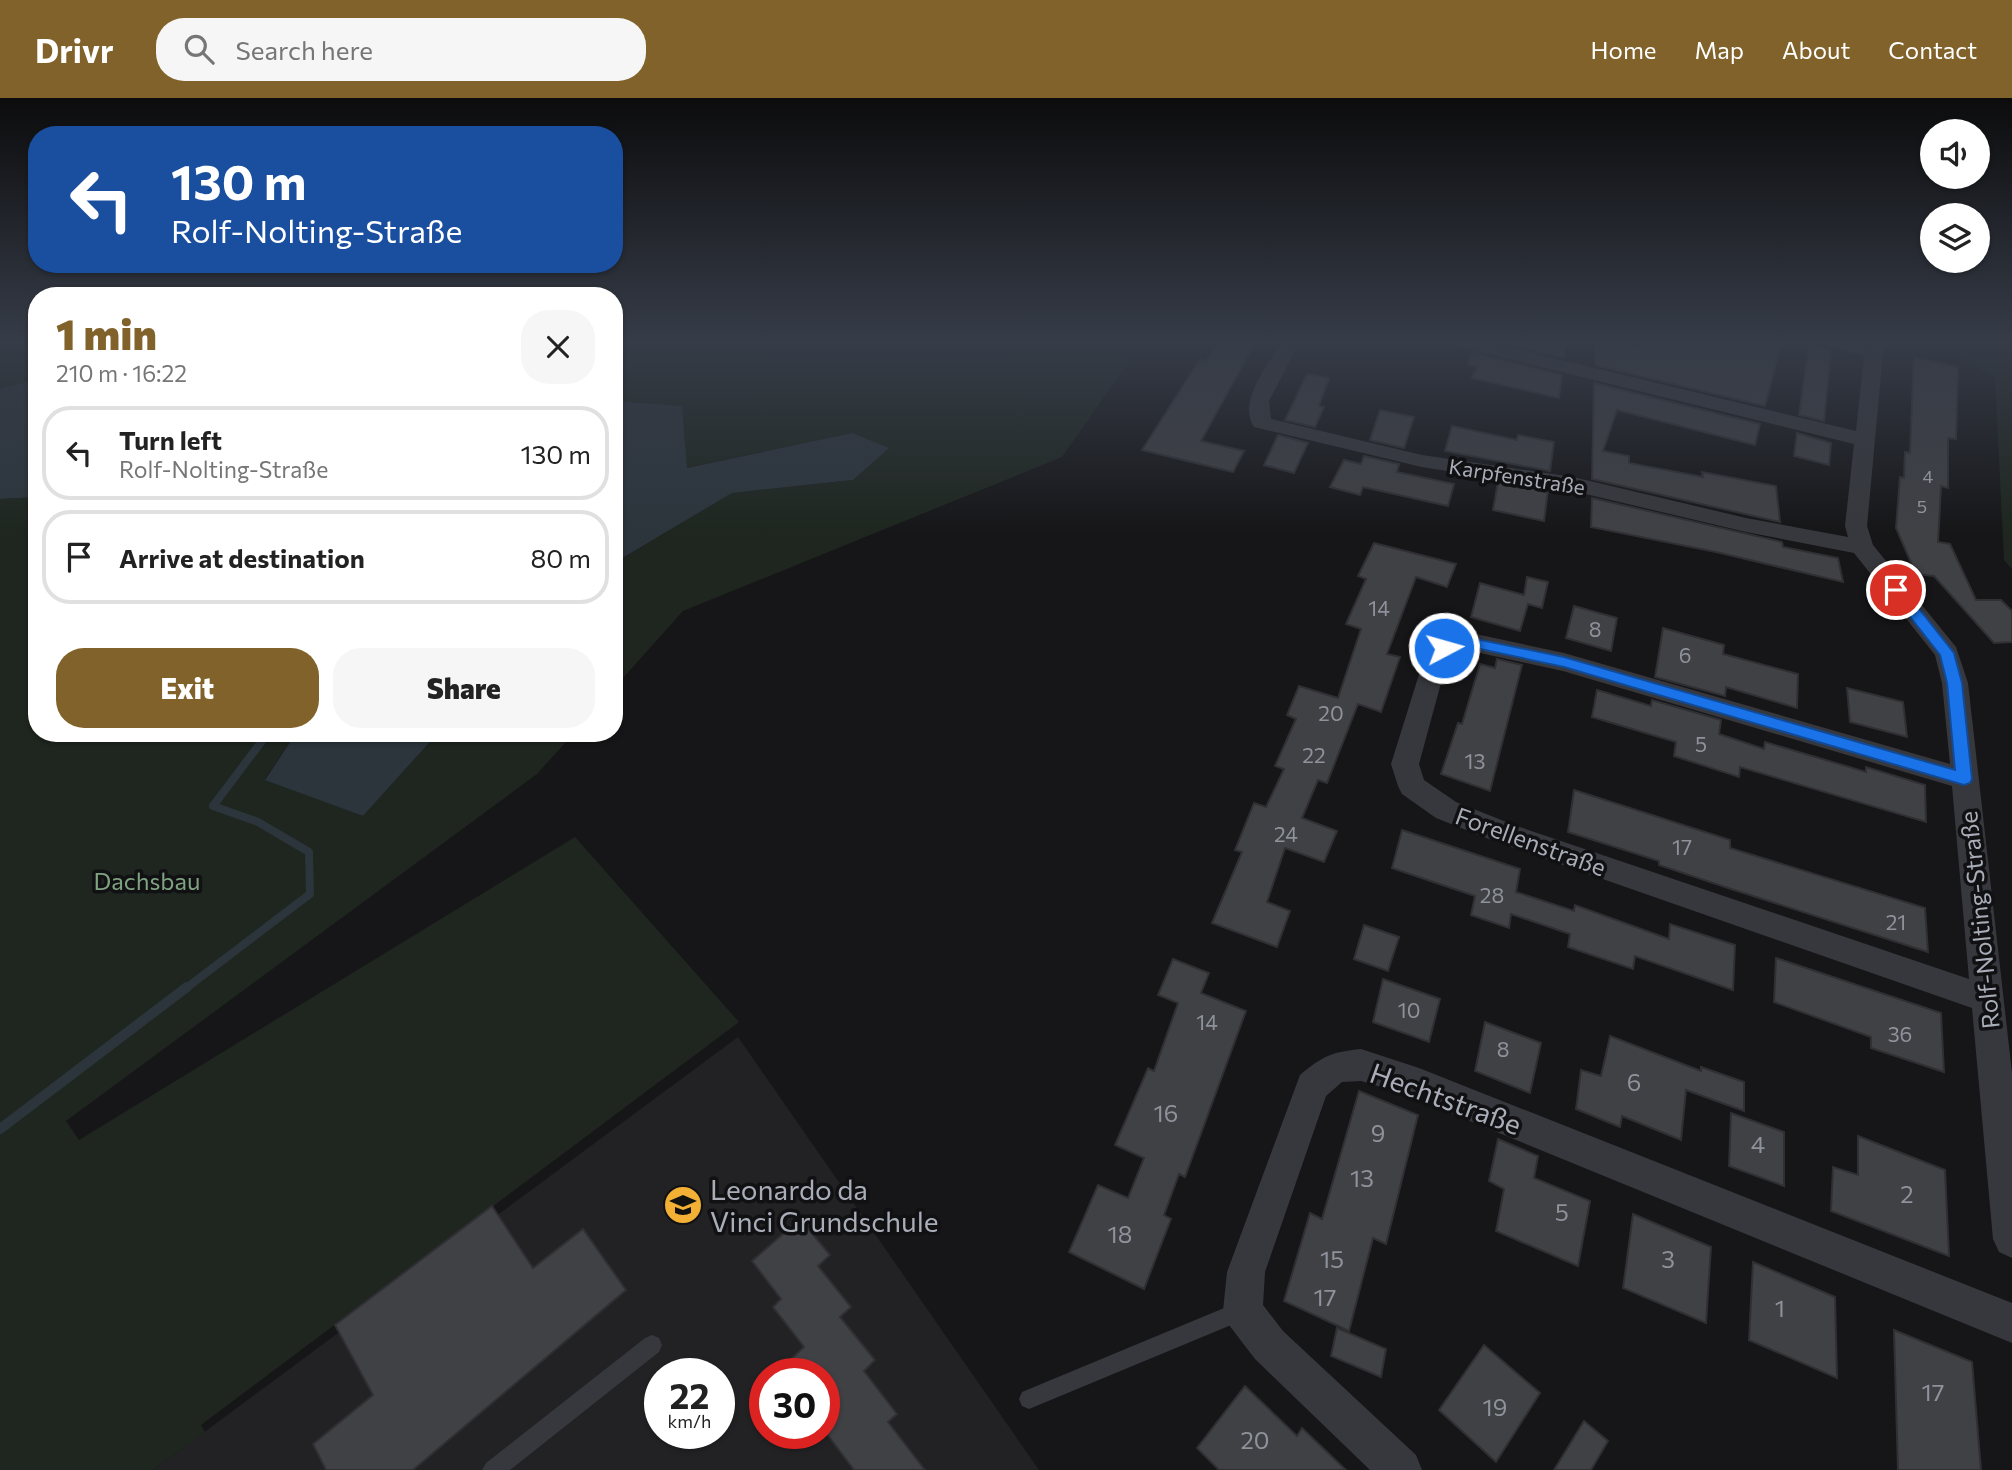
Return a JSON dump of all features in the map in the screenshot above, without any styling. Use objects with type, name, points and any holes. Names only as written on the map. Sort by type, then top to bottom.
[{"type":"street","name":"Karpfenstraße","points":[[1259,405],[1261,423],[1422,461],[1573,484],[1746,525],[1862,547]]},
{"type":"street","points":[[1722,405],[1865,440]]},
{"type":"street","points":[[1862,547],[1856,526],[1870,405]]},
{"type":"street","name":"Rolf-Nolting-Straße","points":[[1862,547],[1947,653],[1955,683],[2012,1239]]},
{"type":"street","name":"Forellenstraße","points":[[1964,779],[1564,662],[1471,642],[1444,648],[1434,658],[1405,764],[1412,786],[1446,810],[1517,838],[1987,999]]},
{"type":"street","name":"Hechtstraße","points":[[1243,1311],[1246,1272],[1312,1086],[1335,1067],[1361,1065],[1407,1079],[2012,1323]]},
{"type":"street","points":[[1243,1311],[1269,1345],[1401,1470]]},
{"type":"lane","points":[[1030,1399],[1243,1311]]},
{"type":"lane","points":[[493,1470],[652,1345]]},
{"type":"shaded area","points":[[0,405],[28,405],[28,497],[0,499]]},
{"type":"shaded area","points":[[623,405],[682,406],[687,468],[852,433],[889,448],[853,480],[732,493],[623,558]]},
{"type":"shaded area","points":[[290,742],[430,742],[363,816],[265,780]]},
{"type":"shaded area","name":"Leonardo da Vinci Grundschule","points":[[738,1037],[1039,1470],[153,1470]]},
{"type":"green space","points":[[669,405],[1098,405],[1062,457],[683,611],[623,678],[623,558],[732,493],[853,480],[852,433],[686,468],[682,406]]},
{"type":"green space","points":[[1996,405],[2012,405],[2012,569],[2004,560]]},
{"type":"green space","name":"Dachsbau","points":[[28,497],[28,742],[290,742],[265,779],[363,816],[430,742],[566,742],[537,774],[66,1121],[79,1140],[575,837],[739,1022],[201,1425],[205,1432],[153,1470],[0,1470],[0,499]]},
{"type":"building","points":[[1171,405],[1221,405],[1201,441],[1244,451],[1233,472],[1142,450]]},
{"type":"building","points":[[1292,405],[1324,407],[1315,427],[1285,420]]},
{"type":"building","points":[[1594,405],[1683,405],[1760,424],[1755,445],[1617,410],[1603,451],[1629,456],[1629,463],[1703,477],[1702,472],[1776,486],[1780,522],[1592,479]]},
{"type":"building","points":[[1800,405],[1826,405],[1824,421],[1799,415]]},
{"type":"building","points":[[1912,405],[1957,405],[1956,439],[1948,438],[1948,488],[1941,486],[1938,542],[1950,544],[1976,600],[2001,600],[2012,611],[2012,642],[1994,643],[1934,576],[1916,574],[1896,528],[1900,477],[1904,478],[1905,452],[1910,453]]},
{"type":"building","points":[[1380,410],[1414,417],[1404,448],[1370,440]]},
{"type":"building","points":[[1452,426],[1517,440],[1518,435],[1554,442],[1550,471],[1445,451]]},
{"type":"building","points":[[1797,433],[1831,443],[1829,465],[1794,456]]},
{"type":"building","points":[[1278,435],[1308,443],[1294,473],[1264,465]]},
{"type":"building","points":[[1364,456],[1399,464],[1397,472],[1454,484],[1448,506],[1363,487],[1360,495],[1330,487],[1344,460],[1361,464]]},
{"type":"building","points":[[1498,482],[1548,490],[1544,521],[1493,510]]},
{"type":"building","points":[[1592,498],[1782,542],[1783,547],[1838,558],[1843,582],[1716,552],[1591,527]]},
{"type":"building","points":[[1374,543],[1456,564],[1447,587],[1416,577],[1387,654],[1400,657],[1381,712],[1358,704],[1327,783],[1318,780],[1302,818],[1337,831],[1324,862],[1285,848],[1267,902],[1290,911],[1277,947],[1212,923],[1242,852],[1235,850],[1254,803],[1266,807],[1284,769],[1275,766],[1296,719],[1287,715],[1299,686],[1338,698],[1361,629],[1346,624],[1366,579],[1358,576]]},
{"type":"building","points":[[1527,577],[1548,582],[1542,608],[1528,604],[1520,631],[1471,617],[1480,583],[1524,595]]},
{"type":"building","points":[[1574,606],[1617,618],[1611,651],[1566,638]]},
{"type":"building","points":[[1663,628],[1724,645],[1723,654],[1798,674],[1797,708],[1726,687],[1725,696],[1655,677]]},
{"type":"building","points":[[1497,659],[1522,665],[1490,791],[1441,774],[1458,723],[1462,724],[1480,664],[1495,668]]},
{"type":"building","points":[[1847,688],[1903,702],[1907,737],[1850,722]]},
{"type":"building","points":[[1597,690],[1651,706],[1652,700],[1721,720],[1719,734],[1764,749],[1765,742],[1866,772],[1866,767],[1925,785],[1926,822],[1740,767],[1739,777],[1674,756],[1676,742],[1592,717]]},
{"type":"building","points":[[1574,790],[1730,840],[1730,848],[1925,908],[1928,952],[1659,865],[1659,861],[1568,832]]},
{"type":"building","points":[[1402,830],[1520,869],[1516,892],[1574,911],[1575,905],[1669,939],[1670,924],[1735,945],[1733,990],[1635,956],[1633,969],[1568,947],[1570,934],[1511,914],[1509,928],[1471,915],[1475,896],[1392,868]]},
{"type":"building","points":[[1364,925],[1399,937],[1388,971],[1354,959]]},
{"type":"building","points":[[1776,958],[1941,1013],[1944,1072],[1871,1048],[1871,1037],[1774,1002]]},
{"type":"building","points":[[1173,959],[1209,973],[1201,993],[1246,1011],[1185,1177],[1179,1174],[1164,1215],[1171,1219],[1144,1289],[1069,1252],[1098,1185],[1128,1198],[1144,1158],[1115,1145],[1148,1068],[1154,1071],[1178,1003],[1158,995]]},
{"type":"building","points":[[1383,979],[1440,999],[1429,1042],[1373,1022]]},
{"type":"building","points":[[1485,1022],[1541,1043],[1530,1093],[1475,1071]]},
{"type":"building","points":[[1610,1036],[1701,1071],[1701,1067],[1744,1082],[1744,1111],[1686,1090],[1681,1140],[1622,1116],[1620,1127],[1576,1109],[1581,1070],[1601,1076]]},
{"type":"building","points":[[1359,1091],[1418,1115],[1386,1244],[1373,1238],[1349,1331],[1284,1301],[1310,1213],[1322,1219]]},
{"type":"building","points":[[1731,1113],[1784,1132],[1784,1186],[1729,1166]]},
{"type":"building","points":[[1858,1136],[1945,1170],[1949,1256],[1831,1211],[1833,1167],[1858,1175]]},
{"type":"building","points":[[1498,1139],[1538,1156],[1534,1178],[1590,1201],[1578,1266],[1496,1231],[1504,1189],[1489,1181]]},
{"type":"building","points":[[492,1206],[533,1268],[583,1229],[626,1290],[413,1470],[326,1470],[313,1444],[373,1395],[335,1325]]},
{"type":"building","points":[[1633,1214],[1711,1247],[1706,1323],[1623,1288]]},
{"type":"building","points":[[800,1219],[830,1255],[818,1266],[851,1307],[840,1317],[875,1360],[864,1371],[897,1414],[888,1422],[925,1470],[854,1470],[838,1449],[840,1358],[792,1358],[804,1347],[773,1307],[781,1299],[752,1261]]},
{"type":"building","points":[[1753,1262],[1835,1297],[1837,1378],[1749,1340]]},
{"type":"building","points":[[1337,1328],[1386,1349],[1381,1377],[1331,1356]]},
{"type":"building","points":[[1894,1330],[1972,1362],[1981,1470],[1898,1470]]},
{"type":"building","points":[[1484,1345],[1540,1393],[1496,1462],[1439,1410]]},
{"type":"building","points":[[1245,1386],[1297,1436],[1302,1428],[1346,1470],[1219,1470],[1197,1448]]},
{"type":"building","points":[[1584,1421],[1608,1441],[1591,1470],[1554,1470]]},
{"type":"waterway","points":[[185,989],[310,894],[309,852],[258,822],[213,806],[261,742]]},
{"type":"waterway","points":[[0,1129],[187,987]]},
{"type":"place","name":"Leonardo da Vinci Grundschule","points":[[683,1205]]},
{"type":"route","points":[[1444,648],[1471,642],[1564,662],[1964,779],[1955,683],[1947,653],[1896,590]]}]
